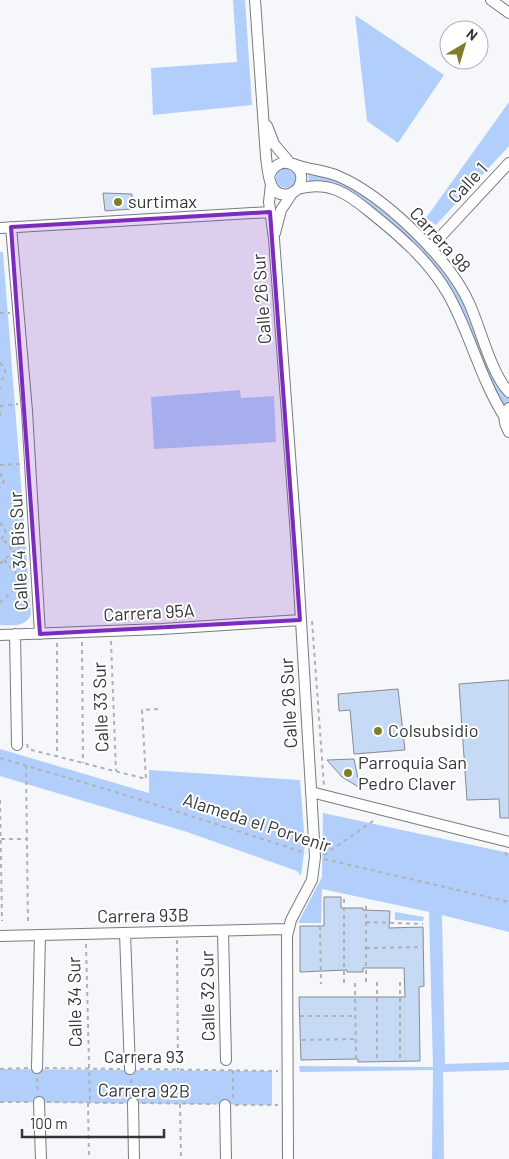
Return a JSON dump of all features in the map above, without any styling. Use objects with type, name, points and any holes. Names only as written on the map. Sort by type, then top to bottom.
[{"type":"street","name":"Calle 26 Sur","points":[[255,0],[296,536],[311,792],[318,857],[312,880],[288,929],[292,985],[288,1070],[288,1159]]},
{"type":"street","points":[[491,0],[509,13]]},
{"type":"street","name":"Calle 26 Sur","points":[[264,118],[274,144],[292,164]]},
{"type":"street","name":"Calle 1","points":[[430,248],[509,163]]},
{"type":"street","points":[[279,164],[292,164],[298,167],[302,181],[295,191],[289,194],[280,194],[273,188],[270,180],[274,167],[279,164]]},
{"type":"street","name":"Carrera 98","points":[[292,164],[329,173],[352,182],[390,210],[416,233],[455,279],[466,297],[495,369],[509,392]]},
{"type":"street","name":"Carrera 98","points":[[295,191],[316,185],[326,186],[347,196],[398,235],[420,256],[436,275],[448,294],[494,399],[507,412],[504,421],[509,431]]},
{"type":"street","name":"Calle 26 Sur","points":[[274,239],[281,210],[295,191]]},
{"type":"street","points":[[0,228],[270,212]]},
{"type":"street","name":"Calle 34 Bis Sur","points":[[11,228],[27,411],[40,634]]},
{"type":"street","name":"Carrera 95A","points":[[0,635],[154,634],[300,620]]},
{"type":"street","name":"Calle 34 Bis Sur","points":[[16,634],[17,745]]},
{"type":"street","points":[[311,792],[506,846]]},
{"type":"street","name":"Carrera 93B","points":[[0,936],[288,929]]},
{"type":"street","name":"Calle 32 Sur","points":[[223,931],[226,1060]]},
{"type":"street","points":[[125,933],[130,1069]]},
{"type":"street","points":[[37,1068],[40,935]]},
{"type":"street","points":[[39,1102],[40,1159]]},
{"type":"street","points":[[133,1103],[134,1159]]},
{"type":"street","points":[[226,1159],[229,1105]]},
{"type":"path","points":[[0,313],[11,313]]},
{"type":"path","points":[[0,363],[4,366],[6,372],[4,378],[0,381]]},
{"type":"path","points":[[0,416],[0,406],[18,404]]},
{"type":"path","points":[[0,465],[22,464]]},
{"type":"path","points":[[0,473],[4,481],[0,488]]},
{"type":"path","points":[[0,523],[5,530],[3,539],[0,541]]},
{"type":"path","points":[[0,564],[28,537]]},
{"type":"path","points":[[3,539],[13,552]]},
{"type":"path","points":[[4,560],[23,581]]},
{"type":"path","points":[[0,603],[31,573]]},
{"type":"path","name":"Calle 33 Sur","points":[[110,641],[116,772]]},
{"type":"path","points":[[82,642],[83,763]]},
{"type":"path","points":[[56,643],[57,757]]},
{"type":"path","points":[[28,749],[146,779],[142,710],[158,709]]},
{"type":"path","name":"Alameda el Porvenir","points":[[0,758],[318,857],[509,902]]},
{"type":"path","points":[[26,765],[28,935]]},
{"type":"path","points":[[0,800],[2,921]]},
{"type":"path","points":[[318,857],[373,821]]},
{"type":"path","points":[[1,839],[28,839]]},
{"type":"path","points":[[506,846],[509,858]]},
{"type":"path","points":[[344,898],[344,983]]},
{"type":"path","points":[[366,906],[366,982]]},
{"type":"path","points":[[366,922],[423,924]]},
{"type":"path","points":[[320,926],[321,984]]},
{"type":"path","points":[[177,932],[178,1070]]},
{"type":"path","name":"Calle 34 Sur","points":[[86,934],[89,1103]]},
{"type":"path","points":[[366,948],[424,947]]},
{"type":"path","points":[[377,982],[377,1062]]},
{"type":"path","points":[[400,982],[400,1061]]},
{"type":"path","points":[[354,983],[356,1062]]},
{"type":"path","points":[[300,1016],[355,1016]]},
{"type":"path","points":[[302,1040],[356,1039]]},
{"type":"path","points":[[37,1068],[39,1102]]},
{"type":"path","name":"Carrera 93","points":[[0,1069],[288,1070]]},
{"type":"path","points":[[130,1069],[133,1103]]},
{"type":"path","points":[[229,1105],[233,1070]]},
{"type":"path","name":"Carrera 92B","points":[[0,1102],[288,1105]]},
{"type":"path","points":[[89,1103],[89,1159]]},
{"type":"path","points":[[180,1104],[182,1159]]},
{"type":"highlighted area","points":[[270,212],[300,620],[40,634],[11,227]]},
{"type":"shaded area","points":[[233,0],[245,0],[252,105],[153,115],[151,68],[237,62]]},
{"type":"shaded area","points":[[355,15],[444,75],[398,143],[367,121]]},
{"type":"shaded area","points":[[509,102],[509,146],[436,225],[426,218]]},
{"type":"shaded area","points":[[286,168],[293,171],[296,178],[293,185],[286,188],[279,185],[276,178],[279,171]]},
{"type":"shaded area","points":[[308,173],[334,179],[356,190],[402,224],[440,265],[467,308],[503,391],[509,397],[509,402],[504,405],[494,388],[457,301],[446,283],[414,243],[372,206],[350,193],[329,184],[309,181]]},
{"type":"shaded area","points":[[0,252],[3,252],[31,614],[26,622],[14,625],[0,625]]},
{"type":"shaded area","points":[[240,390],[241,398],[274,396],[276,442],[154,449],[151,397]]},
{"type":"shaded area","points":[[0,749],[149,793],[149,770],[300,780],[305,845],[301,876],[297,871],[187,832],[0,776]]},
{"type":"shaded area","points":[[323,813],[509,853],[509,932],[442,915],[445,1064],[509,1062],[509,1070],[443,1072],[444,1159],[432,1159],[433,1070],[300,1072],[299,1066],[433,1067],[429,912],[322,889],[321,923],[298,923],[322,877]]},
{"type":"shaded area","points":[[395,912],[424,917],[423,921],[395,920]]},
{"type":"shaded area","points":[[0,1069],[272,1071],[272,1105],[0,1102]]},
{"type":"building","name":"surtimax","points":[[103,193],[132,194],[132,209],[105,211]]},
{"type":"building","points":[[509,680],[509,818],[500,818],[499,799],[467,800],[459,684]]},
{"type":"building","name":"Colsubsidio","points":[[398,689],[405,750],[354,754],[350,710],[339,711],[338,694]]},
{"type":"building","name":"Parroquia San Pedro Claver","points":[[354,759],[360,788],[342,777],[327,760]]},
{"type":"building","points":[[324,897],[341,897],[341,908],[390,911],[389,928],[423,927],[424,986],[419,987],[420,1061],[358,1062],[358,1059],[301,1060],[299,997],[405,997],[404,968],[363,968],[363,972],[347,972],[347,970],[300,972],[300,926],[324,926]]},
{"type":"place","name":"surtimax","points":[[118,202]]},
{"type":"place","name":"Colsubsidio","points":[[378,731]]},
{"type":"place","name":"Parroquia San Pedro Claver","points":[[348,773]]}]
